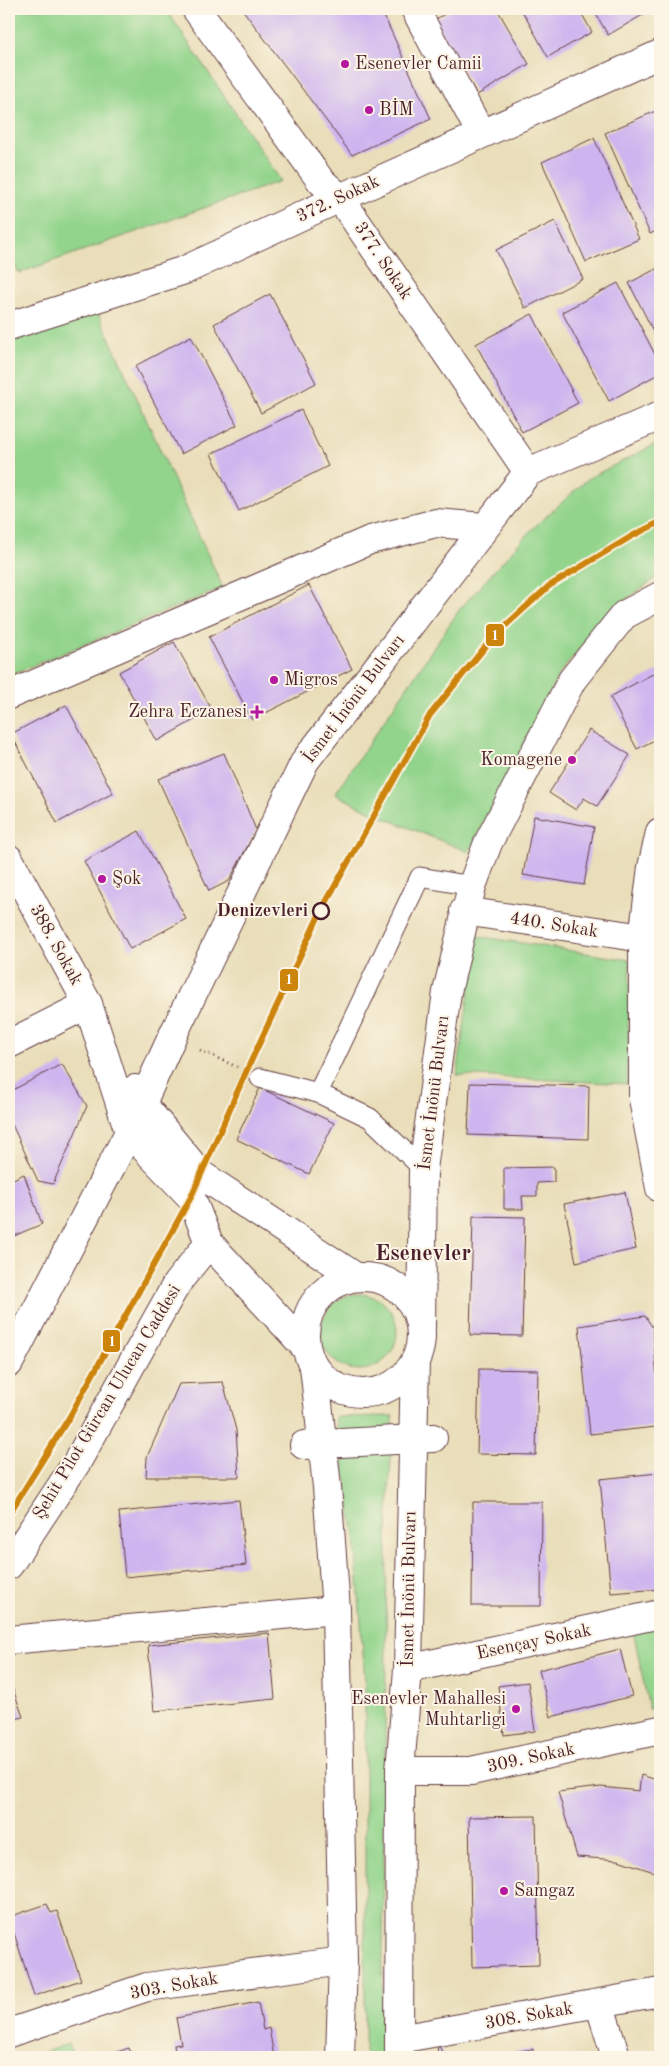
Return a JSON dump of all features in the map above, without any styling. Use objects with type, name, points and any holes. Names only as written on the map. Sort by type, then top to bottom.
[{"type":"street","name":"377. Sokak","points":[[196,9],[321,181],[340,198],[528,472]]},
{"type":"street","points":[[415,9],[481,134]]},
{"type":"street","name":"372. Sokak","points":[[9,326],[185,270],[660,54]]},
{"type":"street","name":"İsmet İnönü Bulvarı","points":[[129,1132],[141,1102],[305,761],[528,472],[660,416]]},
{"type":"street","points":[[9,695],[370,540],[436,523],[484,528]]},
{"type":"street","name":"İsmet İnönü Bulvarı","points":[[421,1327],[423,1169],[447,992],[468,898],[488,844],[572,680],[624,615],[660,596]]},
{"type":"street","points":[[660,832],[652,867],[643,938],[652,1096],[660,1188]]},
{"type":"street","name":"388. Sokak","points":[[9,859],[88,1004]]},
{"type":"street","name":"440. Sokak","points":[[468,898],[643,938]]},
{"type":"street","points":[[9,1044],[88,1004]]},
{"type":"street","points":[[88,1004],[141,1102],[200,1174],[356,1277]]},
{"type":"street","points":[[88,1004],[129,1132],[191,1197],[209,1243],[310,1357],[325,1379],[340,1388],[357,1393],[375,1392],[391,1386],[405,1376],[415,1361],[422,1338],[421,1327],[414,1305],[399,1288],[378,1278],[356,1277],[337,1283],[322,1294],[310,1310],[305,1328],[310,1357],[313,1444],[336,1610],[343,1961],[340,2057]]},
{"type":"street","points":[[9,1362],[129,1132]]},
{"type":"street","name":"Şehit Pilot Gürcan Ulucan Caddesi","points":[[9,1564],[76,1462],[177,1283],[209,1243]]},
{"type":"street","name":"İsmet İnönü Bulvarı","points":[[399,2048],[400,1771],[423,1438],[415,1361]]},
{"type":"street","points":[[313,1444],[423,1438]]},
{"type":"street","points":[[9,1640],[336,1610]]},
{"type":"street","name":"Esençay Sokak","points":[[408,1669],[660,1614]]},
{"type":"street","name":"309. Sokak","points":[[400,1771],[471,1771],[660,1730]]},
{"type":"street","name":"303. Sokak","points":[[9,2033],[147,1988],[343,1961]]},
{"type":"street","name":"308. Sokak","points":[[399,2048],[660,1992]]},
{"type":"street","points":[[599,2004],[616,2057]]},
{"type":"lane","points":[[318,1094],[420,877],[468,898]]},
{"type":"lane","points":[[260,1078],[318,1094],[370,1118],[423,1169]]},
{"type":"path","points":[[172,1037],[260,1078]]},
{"type":"green space","points":[[9,9],[166,9],[281,181],[19,273],[9,256]]},
{"type":"green space","points":[[98,313],[223,588],[9,675],[9,342]]},
{"type":"green space","points":[[660,442],[660,575],[611,610],[559,674],[469,852],[377,815],[335,794],[459,610],[531,530],[589,478]]},
{"type":"green space","points":[[477,936],[630,960],[627,1084],[457,1075]]},
{"type":"green space","points":[[359,1294],[374,1297],[386,1305],[394,1317],[397,1332],[394,1347],[386,1359],[374,1367],[359,1370],[344,1367],[332,1359],[324,1347],[321,1332],[324,1317],[332,1305],[344,1297]]},
{"type":"green space","points":[[393,1416],[387,1536],[382,2057],[365,2057],[365,1682],[355,1537],[335,1417]]},
{"type":"green space","points":[[660,1624],[660,1707],[649,1709],[633,1630]]},
{"type":"green space","points":[[68,2044],[74,2057],[29,2057]]},
{"type":"building","name":"Esenevler Camii","points":[[242,9],[381,9],[431,119],[352,155]]},
{"type":"building","points":[[454,9],[497,9],[529,64],[477,95],[434,20]]},
{"type":"building","points":[[521,9],[579,9],[592,32],[548,57]]},
{"type":"building","points":[[593,9],[653,9],[608,35]]},
{"type":"building","points":[[658,110],[660,115],[660,229],[650,234],[605,133]]},
{"type":"building","points":[[594,138],[639,239],[586,262],[542,162]]},
{"type":"building","points":[[555,221],[583,279],[525,308],[496,250]]},
{"type":"building","points":[[660,267],[660,345],[629,283]]},
{"type":"building","points":[[618,283],[660,364],[660,373],[609,401],[562,312]]},
{"type":"building","points":[[270,294],[316,383],[261,413],[214,324]]},
{"type":"building","points":[[532,314],[578,403],[522,432],[476,344]]},
{"type":"building","points":[[191,336],[237,425],[181,454],[135,366]]},
{"type":"building","points":[[301,410],[328,466],[239,511],[211,454]]},
{"type":"building","points":[[309,585],[352,669],[252,720],[209,637]]},
{"type":"building","points":[[174,642],[212,710],[157,741],[119,672]]},
{"type":"building","points":[[660,670],[660,737],[637,749],[610,697]]},
{"type":"building","points":[[66,705],[113,793],[57,823],[11,734]]},
{"type":"building","points":[[589,730],[630,755],[597,806],[584,798],[576,810],[549,793]]},
{"type":"building","points":[[224,753],[256,830],[229,881],[209,891],[158,779]]},
{"type":"building","points":[[534,816],[594,827],[584,885],[523,875]]},
{"type":"building","points":[[139,831],[186,919],[130,949],[84,861]]},
{"type":"building","points":[[62,1064],[87,1106],[53,1184],[38,1181],[9,1118],[9,1092]]},
{"type":"building","points":[[470,1083],[589,1086],[588,1139],[468,1135]]},
{"type":"building","points":[[260,1088],[334,1123],[309,1174],[236,1139]]},
{"type":"building","points":[[554,1167],[554,1182],[537,1183],[537,1196],[522,1196],[523,1209],[504,1209],[504,1168]]},
{"type":"building","points":[[24,1174],[42,1224],[9,1238],[9,1181]]},
{"type":"building","points":[[625,1192],[636,1249],[576,1262],[564,1204]]},
{"type":"building","points":[[473,1216],[525,1217],[522,1336],[470,1335]]},
{"type":"building","points":[[645,1316],[653,1328],[660,1416],[656,1427],[590,1434],[579,1326]]},
{"type":"building","points":[[479,1369],[538,1370],[536,1455],[477,1454]]},
{"type":"building","points":[[223,1382],[236,1430],[239,1477],[146,1477],[147,1457],[179,1384]]},
{"type":"building","points":[[658,1473],[660,1478],[660,1589],[611,1593],[600,1479]]},
{"type":"building","points":[[239,1500],[246,1565],[125,1577],[119,1512]]},
{"type":"building","points":[[473,1502],[542,1502],[541,1606],[472,1606]]},
{"type":"building","points":[[269,1633],[275,1699],[154,1711],[148,1645]]},
{"type":"building","points":[[620,1649],[632,1696],[551,1717],[539,1670]]},
{"type":"building","points":[[9,1678],[23,1717],[9,1721]]},
{"type":"building","name":"Esenevler Mahallesi Muhtarligi","points":[[528,1682],[535,1731],[504,1735],[498,1686]]},
{"type":"building","points":[[641,1775],[660,1781],[660,1874],[618,1860],[577,1857],[558,1792],[601,1787],[639,1791]]},
{"type":"building","name":"Samgaz","points":[[536,1816],[539,1965],[472,1967],[469,1817]]},
{"type":"building","points":[[47,1904],[51,1913],[57,1911],[81,1980],[34,1996],[9,1917]]},
{"type":"building","points":[[258,2002],[263,2030],[269,2028],[274,2057],[176,2057],[174,2045],[181,2044],[176,2018]]},
{"type":"building","points":[[438,2043],[444,2057],[437,2057]]},
{"type":"building","points":[[129,2048],[132,2057],[102,2057]]},
{"type":"building","points":[[533,2049],[533,2057],[484,2057],[484,2056]]},
{"type":"transit line","name":"1","points":[[9,1514],[70,1416],[191,1197],[246,1072],[321,911],[430,715],[494,636],[549,586],[632,536],[660,522]]},
{"type":"place","name":"Esenevler Camii","points":[[345,64]]},
{"type":"place","name":"BİM","points":[[369,110]]},
{"type":"place","name":"Migros","points":[[274,680]]},
{"type":"place","name":"Zehra Eczanesi","points":[[257,712]]},
{"type":"place","name":"Komagene","points":[[572,760]]},
{"type":"place","name":"Şok","points":[[102,879]]},
{"type":"place","name":"Denizevleri","points":[[321,911]]},
{"type":"place","name":"Esenevler Mahallesi Muhtarligi","points":[[516,1709]]},
{"type":"place","name":"Samgaz","points":[[504,1891]]},
{"type":"district","name":"Esenevler","points":[[423,1254]]}]
